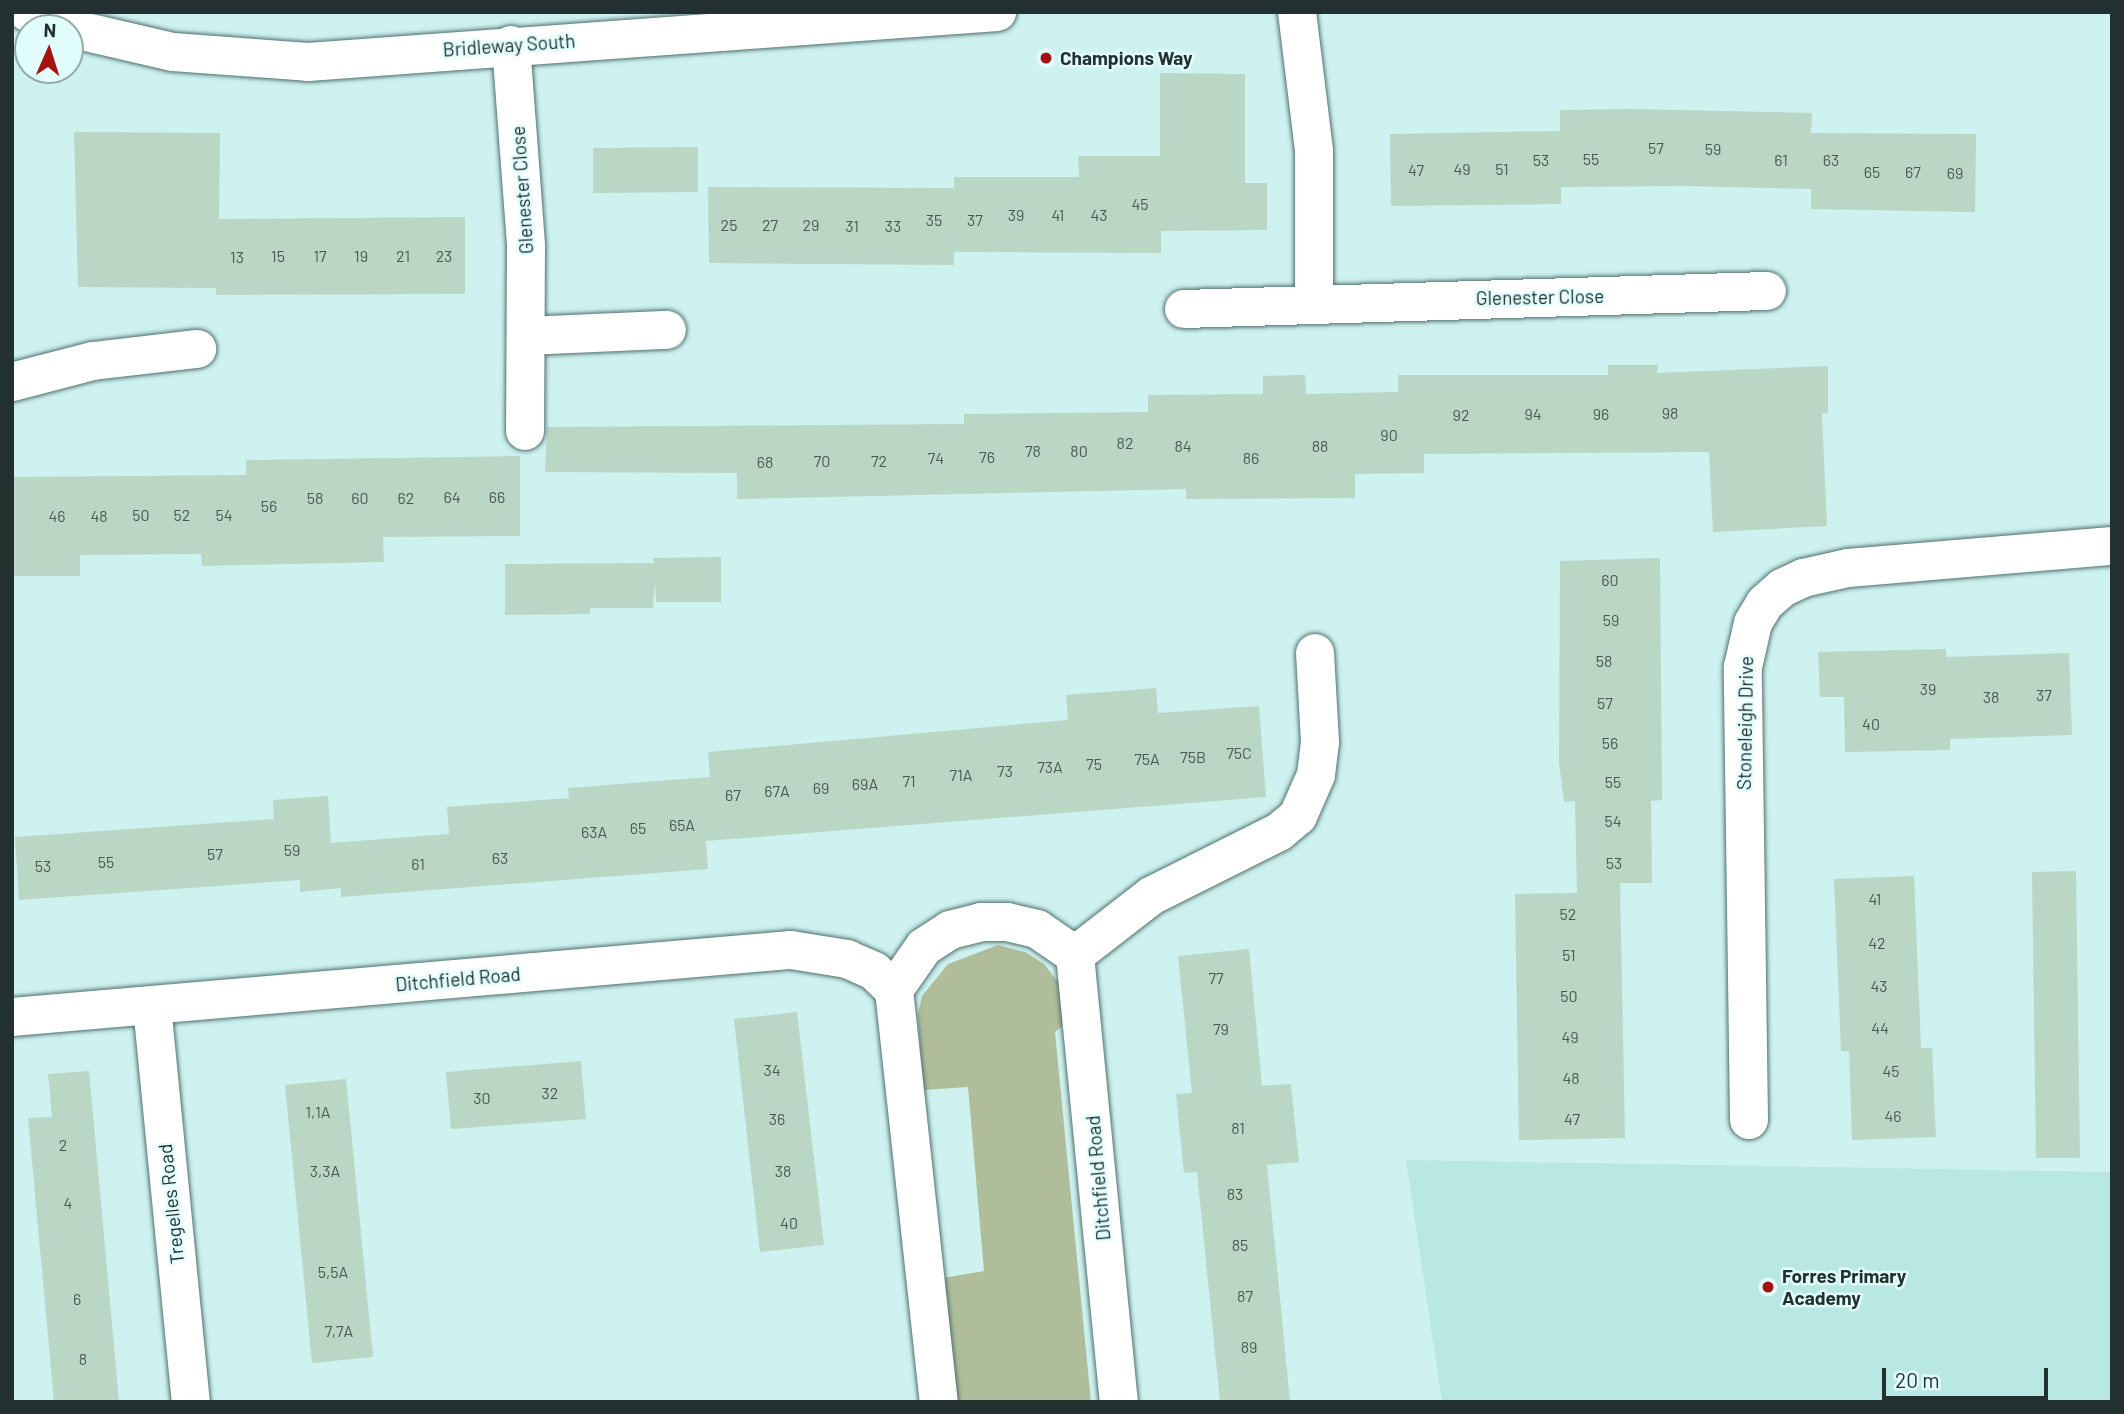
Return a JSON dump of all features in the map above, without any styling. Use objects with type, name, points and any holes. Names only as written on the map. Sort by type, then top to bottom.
[{"type":"street","name":"Bridleway South","points":[[27,12],[127,43],[267,61],[982,13]]},
{"type":"street","points":[[1297,12],[1314,151],[1314,303]]},
{"type":"street","name":"Glenester Close","points":[[511,45],[524,197],[527,336],[525,431]]},
{"type":"street","name":"Glenester Close","points":[[1184,309],[1767,291]]},
{"type":"street","points":[[527,336],[667,330]]},
{"type":"street","points":[[12,383],[93,360],[197,349]]},
{"type":"street","name":"Stoneleigh Drive","points":[[1749,1120],[1743,667],[1753,623],[1765,603],[1803,578],[1848,568],[2112,546]]},
{"type":"street","points":[[939,1402],[894,990],[924,947],[950,930],[981,922],[1007,922],[1037,929],[1074,955],[1151,896],[1186,874],[1279,832],[1298,816],[1309,797],[1318,753],[1315,653]]},
{"type":"street","name":"Ditchfield Road","points":[[12,1017],[792,950],[847,959],[874,971],[894,990]]},
{"type":"street","name":"Ditchfield Road","points":[[1074,955],[1119,1402]]},
{"type":"street","name":"Tregelles Road","points":[[152,1006],[191,1402]]},
{"type":"shaded area","name":"Forres Primary Academy","points":[[1406,1160],[2112,1172],[2112,1402],[1442,1402]]},
{"type":"green space","points":[[998,945],[1025,952],[1044,964],[1062,987],[1065,1024],[1055,1032],[1091,1402],[954,1402],[943,1278],[984,1271],[968,1087],[923,1090],[918,1014],[922,996],[948,964]]},
{"type":"building","points":[[1160,73],[1245,74],[1245,183],[1267,183],[1267,230],[1161,231],[1161,253],[954,252],[954,265],[709,263],[708,187],[954,188],[954,177],[1079,177],[1078,156],[1160,156]]},
{"type":"building","points":[[1560,110],[1812,113],[1811,133],[1976,134],[1975,212],[1811,209],[1811,189],[1683,186],[1561,187],[1561,204],[1391,206],[1390,134],[1560,131]]},
{"type":"building","points":[[74,132],[220,133],[219,219],[465,217],[465,294],[216,295],[216,288],[78,287]]},
{"type":"building","points":[[698,147],[698,192],[593,193],[593,148]]},
{"type":"building","points":[[1608,365],[1658,365],[1657,373],[1828,366],[1828,413],[1822,413],[1827,526],[1713,532],[1709,452],[1424,454],[1424,473],[1355,474],[1355,498],[1186,499],[1186,489],[737,499],[737,473],[545,472],[547,427],[964,424],[964,414],[1148,412],[1148,395],[1263,394],[1263,376],[1305,375],[1306,394],[1398,392],[1398,375],[1608,375]]},
{"type":"building","points":[[520,456],[520,536],[383,537],[384,562],[202,566],[201,554],[80,555],[80,576],[12,576],[12,477],[246,475],[246,460]]},
{"type":"building","points":[[721,557],[721,602],[656,602],[655,580],[653,608],[590,608],[590,614],[505,615],[505,564],[654,563],[653,558]]},
{"type":"building","points":[[1660,558],[1662,800],[1651,801],[1652,883],[1620,883],[1625,1138],[1519,1140],[1515,894],[1577,893],[1575,801],[1564,802],[1559,763],[1560,561]]},
{"type":"building","points":[[1946,649],[1946,657],[2069,653],[2072,735],[1950,739],[1950,750],[1845,752],[1844,697],[1820,697],[1818,652]]},
{"type":"building","points":[[1156,688],[1158,713],[1259,706],[1266,797],[706,841],[708,869],[341,897],[341,888],[300,892],[300,880],[19,900],[15,837],[274,819],[273,800],[328,796],[331,843],[449,834],[447,807],[569,798],[568,788],[710,777],[708,752],[1068,720],[1066,695]]},
{"type":"building","points":[[2076,871],[2080,1158],[2036,1158],[2032,872]]},
{"type":"building","points":[[1914,876],[1921,1048],[1932,1048],[1936,1137],[1852,1140],[1849,1051],[1841,1051],[1834,879]]},
{"type":"building","points":[[1249,949],[1262,1086],[1291,1084],[1299,1162],[1267,1165],[1290,1402],[1220,1402],[1197,1172],[1184,1173],[1176,1094],[1192,1093],[1178,956]]},
{"type":"building","points":[[797,1012],[824,1245],[760,1252],[734,1019]]},
{"type":"building","points":[[581,1061],[586,1119],[451,1129],[446,1072]]},
{"type":"building","points":[[89,1071],[119,1402],[54,1402],[28,1118],[52,1117],[48,1074]]},
{"type":"building","points":[[346,1079],[373,1357],[312,1363],[285,1085]]},
{"type":"place","name":"Champions Way","points":[[1046,58]]},
{"type":"place","name":"Forres Primary Academy","points":[[1768,1287]]}]
